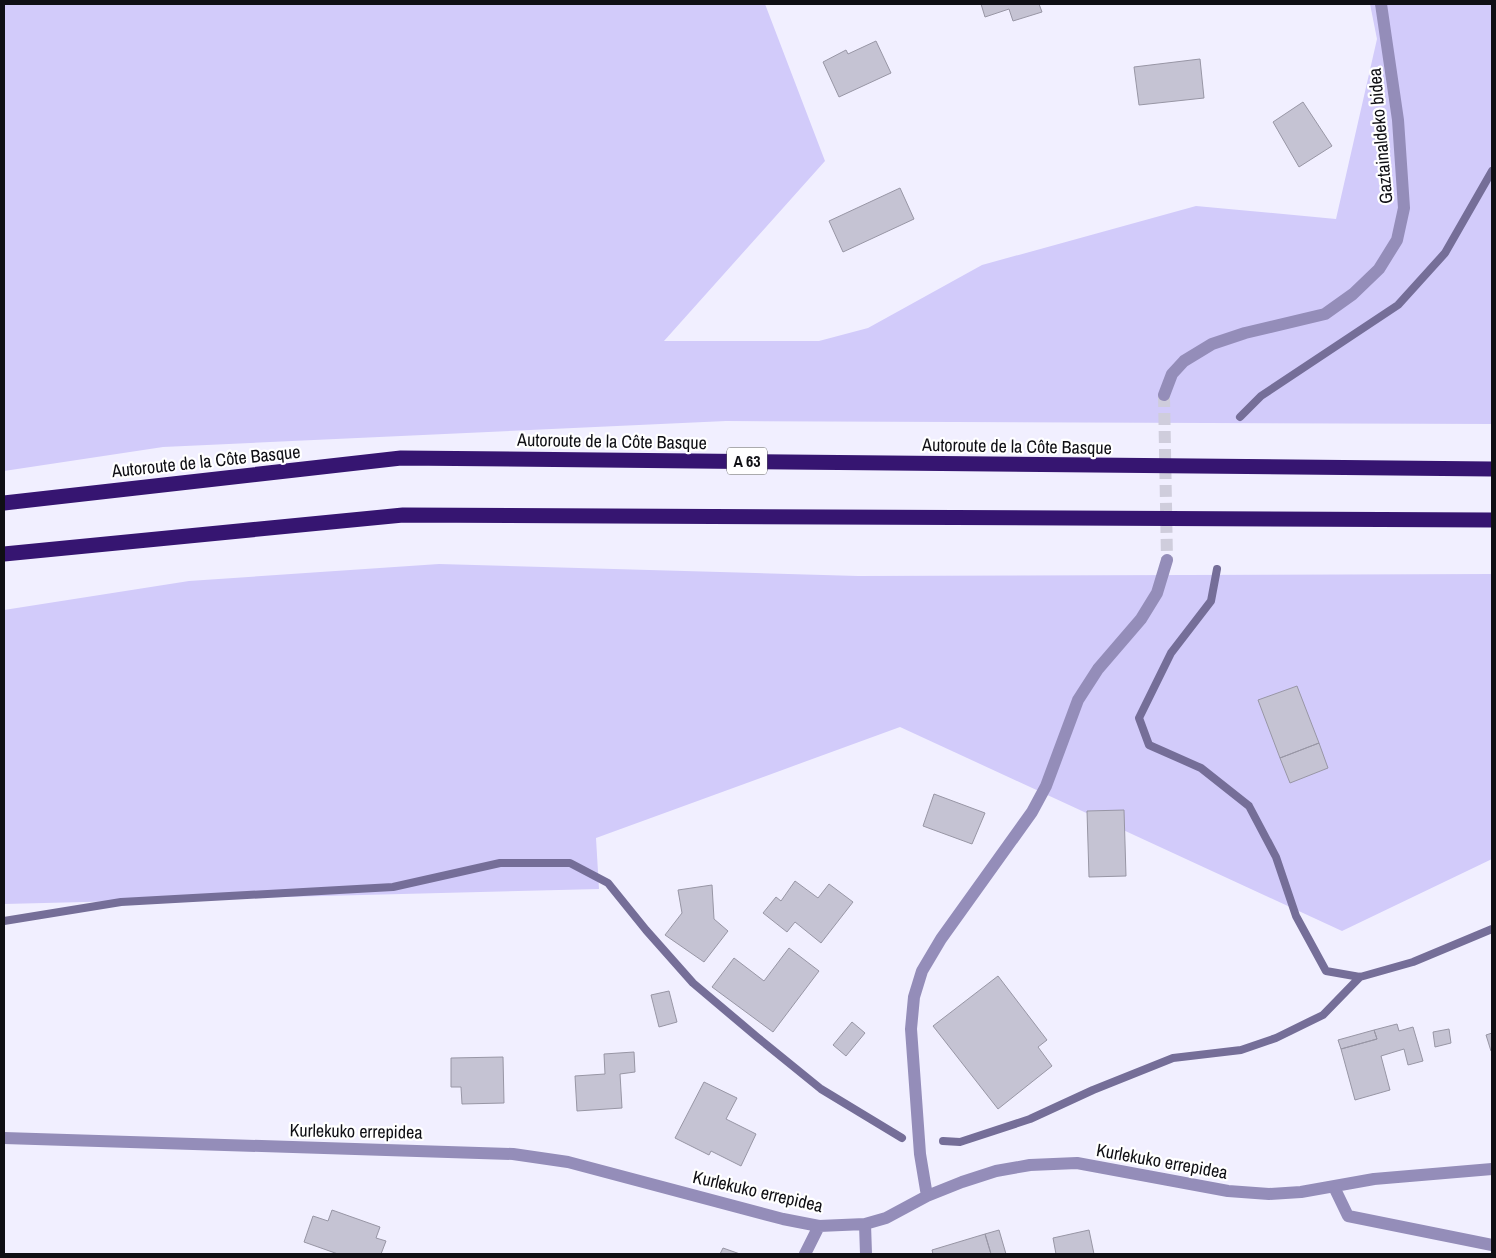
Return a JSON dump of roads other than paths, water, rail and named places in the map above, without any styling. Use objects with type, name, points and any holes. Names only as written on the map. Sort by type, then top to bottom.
[{"type":"highway","name":"Autoroute de la Côte Basque","points":[[4,502],[401,458],[1492,469]]},
{"type":"highway","points":[[4,554],[403,515],[1492,520]]},
{"type":"street","name":"Gaztainaldeko bidea","points":[[1164,395],[1172,374],[1184,361],[1212,344],[1245,333],[1325,314],[1353,294],[1380,269],[1397,240],[1404,208],[1398,120],[1381,4]]},
{"type":"street","points":[[928,1196],[920,1154],[911,1029],[914,997],[922,971],[941,940],[1032,812],[1046,786],[1078,700],[1098,669],[1141,619],[1157,593],[1167,560]]},
{"type":"street","name":"Kurlekuko errepidea","points":[[4,1138],[512,1154],[568,1162],[782,1219],[819,1226],[864,1224],[904,1210],[928,1196],[996,1171],[1030,1165],[1077,1163],[1228,1191],[1269,1194],[1334,1187],[1374,1179],[1492,1169]]},
{"type":"street","points":[[1334,1187],[1348,1216],[1492,1244]]},
{"type":"street","points":[[864,1224],[866,1254]]},
{"type":"street","points":[[805,1254],[819,1226]]},
{"type":"waterway","points":[[1240,417],[1261,396],[1398,305],[1445,253],[1492,171]]},
{"type":"waterway","points":[[1217,569],[1211,601],[1171,653],[1139,718],[1149,745],[1201,768],[1249,806],[1276,857],[1296,916],[1326,971],[1360,977],[1413,962],[1492,929]]},
{"type":"waterway","points":[[4,921],[121,902],[393,887],[500,863],[570,863],[608,883],[693,983],[757,1037],[821,1089],[902,1138]]},
{"type":"waterway","points":[[943,1141],[960,1142],[1030,1119],[1093,1090],[1173,1058],[1241,1050],[1276,1038],[1323,1015],[1360,977]]},
{"type":"tunnel","points":[[1164,395],[1167,560]]}]
